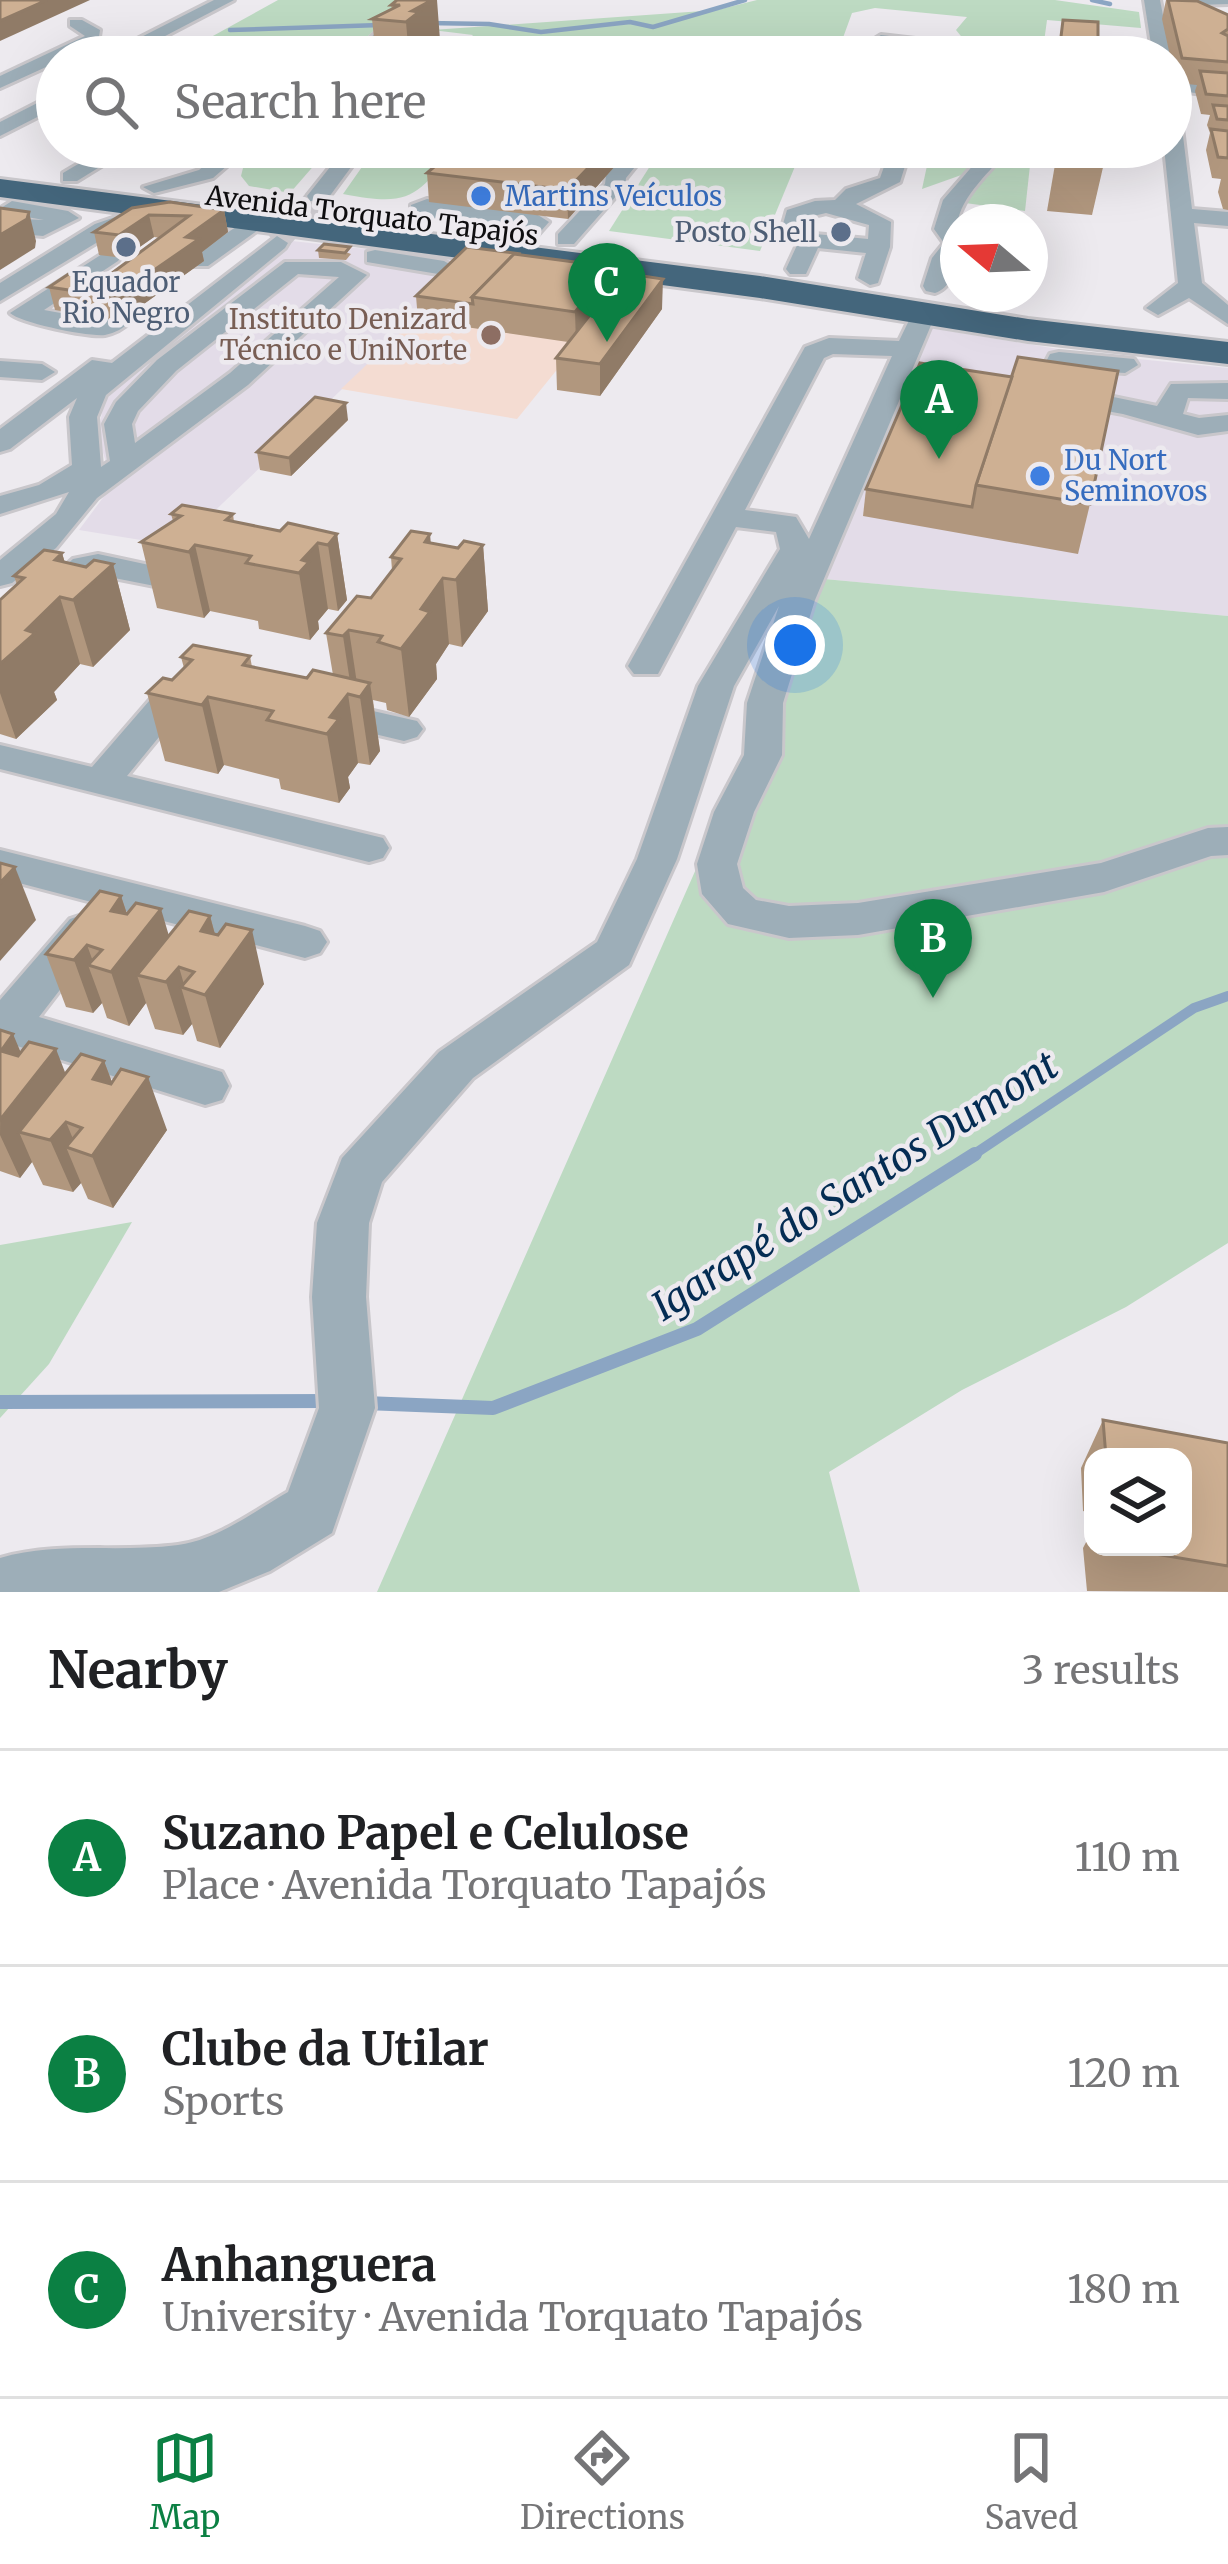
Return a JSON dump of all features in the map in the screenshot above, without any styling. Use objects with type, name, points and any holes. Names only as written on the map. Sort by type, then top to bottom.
[{"type":"highway","name":"Avenida Torquato Tapajós","points":[[0,170],[20,201],[103,215],[167,208],[264,235],[375,257],[940,297]]},
{"type":"highway","name":"Avenida Torquato Tapajós","points":[[20,201],[804,255],[875,262],[940,286]]},
{"type":"highway","name":"Avenida Torquato Tapajós","points":[[1048,303],[1158,308],[1228,318]]},
{"type":"highway","points":[[1048,309],[1228,334]]},
{"type":"highway","name":"Avenida Torquato Tapajós","points":[[1011,312],[1124,353],[1228,353]]},
{"type":"street","points":[[153,36],[226,0]]},
{"type":"street","points":[[381,36],[420,0]]},
{"type":"street","points":[[1152,0],[1158,36]]},
{"type":"street","points":[[1197,0],[1223,0]]},
{"type":"street","points":[[76,23],[93,36]]},
{"type":"street","points":[[0,83],[36,66]]},
{"type":"street","points":[[1192,88],[1228,91]]},
{"type":"street","points":[[0,114],[36,96]]},
{"type":"street","points":[[0,130],[36,110]]},
{"type":"street","points":[[20,201],[82,168]]},
{"type":"street","points":[[167,208],[213,168]]},
{"type":"street","points":[[223,189],[224,175],[231,168]]},
{"type":"street","points":[[325,168],[308,195],[335,168]]},
{"type":"street","points":[[541,236],[618,182],[613,181],[622,168]]},
{"type":"street","points":[[852,210],[863,196],[898,186],[901,168]]},
{"type":"street","points":[[953,204],[982,168]]},
{"type":"street","points":[[1181,168],[1190,286],[1228,318]]},
{"type":"street","points":[[804,255],[792,231],[795,215],[808,206],[852,210],[880,222],[875,262]]},
{"type":"street","points":[[0,294],[55,259],[103,215]]},
{"type":"street","points":[[1183,215],[1228,219]]},
{"type":"street","points":[[200,261],[264,235]]},
{"type":"street","points":[[0,443],[264,235]]},
{"type":"street","points":[[11,566],[68,517],[85,481],[80,431],[95,390],[264,235]]},
{"type":"street","points":[[0,506],[85,481],[155,445],[238,379],[375,257]]},
{"type":"street","points":[[125,461],[117,427],[130,397],[293,267],[341,269],[375,257],[444,268]]},
{"type":"street","points":[[7,323],[103,261],[55,259]]},
{"type":"street","points":[[1158,308],[1190,286]]},
{"type":"street","points":[[958,312],[908,349],[798,600],[765,703],[763,755],[734,812],[717,864],[723,894],[743,913],[789,922],[858,920],[1104,877],[1208,842],[1228,841]]},
{"type":"street","points":[[7,323],[102,328],[118,321]]},
{"type":"street","points":[[7,323],[66,341],[107,341],[147,331]]},
{"type":"street","points":[[66,341],[85,356],[85,378]]},
{"type":"street","points":[[646,666],[814,353],[829,346],[908,349]]},
{"type":"street","points":[[1127,406],[1124,353],[1059,360],[1048,382],[1056,394],[1127,406],[1198,427],[1228,423]]},
{"type":"street","points":[[0,369],[41,372]]},
{"type":"street","points":[[1168,420],[1172,398],[1181,390],[1228,391]]},
{"type":"street","points":[[0,506],[25,524],[29,536],[11,566]]},
{"type":"street","points":[[0,1589],[43,1577],[183,1576],[248,1549],[311,1512],[347,1408],[339,1297],[343,1223],[361,1173],[380,1145],[457,1065],[614,953],[657,860],[685,766],[716,686],[796,549],[785,524],[726,517]]},
{"type":"street","points":[[0,644],[84,566],[98,564],[165,578]]},
{"type":"street","points":[[0,587],[52,597]]},
{"type":"street","points":[[101,782],[170,701],[202,686],[222,688]]},
{"type":"street","points":[[317,699],[404,729]]},
{"type":"street","points":[[0,757],[369,848]]},
{"type":"street","points":[[0,864],[305,942]]},
{"type":"street","points":[[116,894],[3,1028],[205,1086]]},
{"type":"shaded area","points":[[292,241],[476,261],[178,546],[79,530],[108,491],[107,465],[98,438],[103,406],[117,381]]},
{"type":"shaded area","name":"Instituto Denizard Técnico e UniNorte","points":[[476,261],[628,282],[517,419],[341,389]]},
{"type":"shaded area","points":[[931,328],[1088,354],[1228,368],[1228,616],[824,579]]},
{"type":"green space","points":[[278,0],[404,2],[368,36],[213,36]]},
{"type":"green space","points":[[757,0],[1055,0],[1139,12],[1141,28],[1047,20],[1045,36],[961,36],[956,30],[967,17],[875,8],[852,13],[844,36],[472,36],[432,30],[717,10]]},
{"type":"green space","points":[[243,168],[312,168],[290,193],[249,186],[241,176]]},
{"type":"green space","points":[[361,168],[441,168],[422,187],[399,198],[343,194]]},
{"type":"green space","points":[[649,168],[794,168],[760,251],[609,231]]},
{"type":"green space","points":[[926,168],[970,168],[967,173],[922,189]]},
{"type":"green space","points":[[991,168],[1030,168],[1026,204],[965,203]]},
{"type":"green space","points":[[824,579],[1228,616],[1228,1243],[1126,1307],[962,1390],[829,1472],[860,1592],[377,1592]]},
{"type":"green space","points":[[132,1222],[49,1364],[0,1418],[0,1245]]},
{"type":"building","points":[[0,0],[47,0],[0,21]]},
{"type":"building","points":[[397,0],[432,0],[412,11],[419,12],[406,22],[372,19],[400,5],[391,5]]},
{"type":"building","points":[[1168,0],[1197,1],[1228,15],[1228,29],[1222,33],[1228,36],[1228,62],[1192,59],[1192,36],[1177,36]]},
{"type":"building","points":[[1063,20],[1098,22],[1098,36],[1061,36]]},
{"type":"building","points":[[1200,71],[1228,73],[1228,96],[1206,94]]},
{"type":"building","points":[[1213,105],[1228,106],[1228,120],[1217,119]]},
{"type":"building","points":[[1211,129],[1228,131],[1228,158],[1218,157]]},
{"type":"building","points":[[433,168],[588,168],[567,190],[427,173]]},
{"type":"building","points":[[170,202],[224,210],[186,237],[199,239],[115,297],[49,287],[70,273],[104,279],[189,216],[149,215],[119,235],[94,232],[132,208]]},
{"type":"building","points":[[0,208],[29,212],[27,219],[0,235]]},
{"type":"building","points":[[324,244],[350,247],[345,253],[318,250]]},
{"type":"building","points":[[467,247],[521,254],[514,254],[472,297],[473,304],[416,296]]},
{"type":"building","points":[[514,254],[612,267],[575,312],[472,297]]},
{"type":"building","points":[[623,273],[663,279],[600,364],[556,358]]},
{"type":"building","name":"Du Nort Seminovos","points":[[1018,357],[1118,371],[1090,504],[976,485]]},
{"type":"building","points":[[920,363],[1012,377],[972,507],[866,489]]},
{"type":"building","points":[[315,397],[346,403],[289,458],[257,452]]},
{"type":"building","points":[[182,505],[233,514],[226,520],[280,531],[288,523],[337,534],[328,545],[318,543],[302,560],[309,562],[299,573],[246,563],[251,556],[195,545],[189,552],[141,542],[181,516],[171,514]]},
{"type":"building","points":[[411,531],[430,534],[425,542],[458,548],[464,541],[483,545],[456,580],[443,578],[421,609],[430,612],[401,649],[378,642],[382,636],[349,630],[343,636],[326,633],[357,596],[371,598],[401,559],[391,557]]},
{"type":"building","points":[[44,550],[62,553],[55,560],[86,567],[94,560],[113,564],[73,600],[60,597],[26,630],[35,633],[0,664],[0,600],[24,578],[14,576]]},
{"type":"building","points":[[193,645],[250,656],[243,665],[307,678],[313,670],[370,683],[360,697],[348,694],[330,717],[339,719],[327,734],[267,720],[273,711],[208,697],[202,705],[147,693],[163,678],[172,680],[192,660],[181,657]]},
{"type":"building","points":[[0,863],[15,867],[0,883]]},
{"type":"building","points":[[100,891],[121,896],[111,911],[127,914],[136,903],[161,909],[111,972],[88,965],[102,950],[87,945],[74,960],[46,954]]},
{"type":"building","points":[[189,911],[210,916],[201,931],[218,935],[226,924],[252,930],[205,995],[181,987],[194,972],[179,967],[166,982],[137,975]]},
{"type":"building","points":[[0,1030],[13,1034],[1,1051],[18,1056],[29,1042],[56,1049],[0,1120]]},
{"type":"building","points":[[81,1054],[104,1061],[93,1079],[111,1084],[121,1069],[148,1077],[92,1156],[66,1147],[82,1128],[66,1122],[50,1140],[19,1132]]},
{"type":"building","points":[[1103,1420],[1228,1443],[1228,1566],[1167,1556],[1192,1556],[1192,1448],[1105,1448]]},
{"type":"waterway","points":[[427,23],[489,24],[541,32],[630,22],[653,27],[745,0]]},
{"type":"waterway","points":[[1092,0],[1110,4]]},
{"type":"waterway","points":[[230,30],[380,25]]},
{"type":"waterway","name":"Igarapé do Santos Dumont","points":[[970,1157],[1194,1008],[1228,996]]},
{"type":"waterway","name":"Igarapé do Santos Dumont","points":[[365,1403],[493,1408],[697,1329],[975,1154]]},
{"type":"waterway","name":"Igarapé do Santos Dumont","points":[[0,1402],[331,1401]]},
{"type":"tunnel","points":[[277,243],[318,196]]},
{"type":"place","name":"Martins Veículos","points":[[481,196]]},
{"type":"place","name":"Posto Shell","points":[[841,232]]},
{"type":"place","name":"Equador Rio Negro","points":[[126,247]]},
{"type":"place","name":"Instituto Denizard Técnico e UniNorte","points":[[491,335]]},
{"type":"place","name":"Anhanguera","points":[[607,342]]},
{"type":"place","name":"Suzano Papel e Celulose","points":[[939,459]]},
{"type":"place","name":"Du Nort Seminovos","points":[[1040,476]]},
{"type":"place","name":"Clube da Utilar","points":[[933,998]]}]
